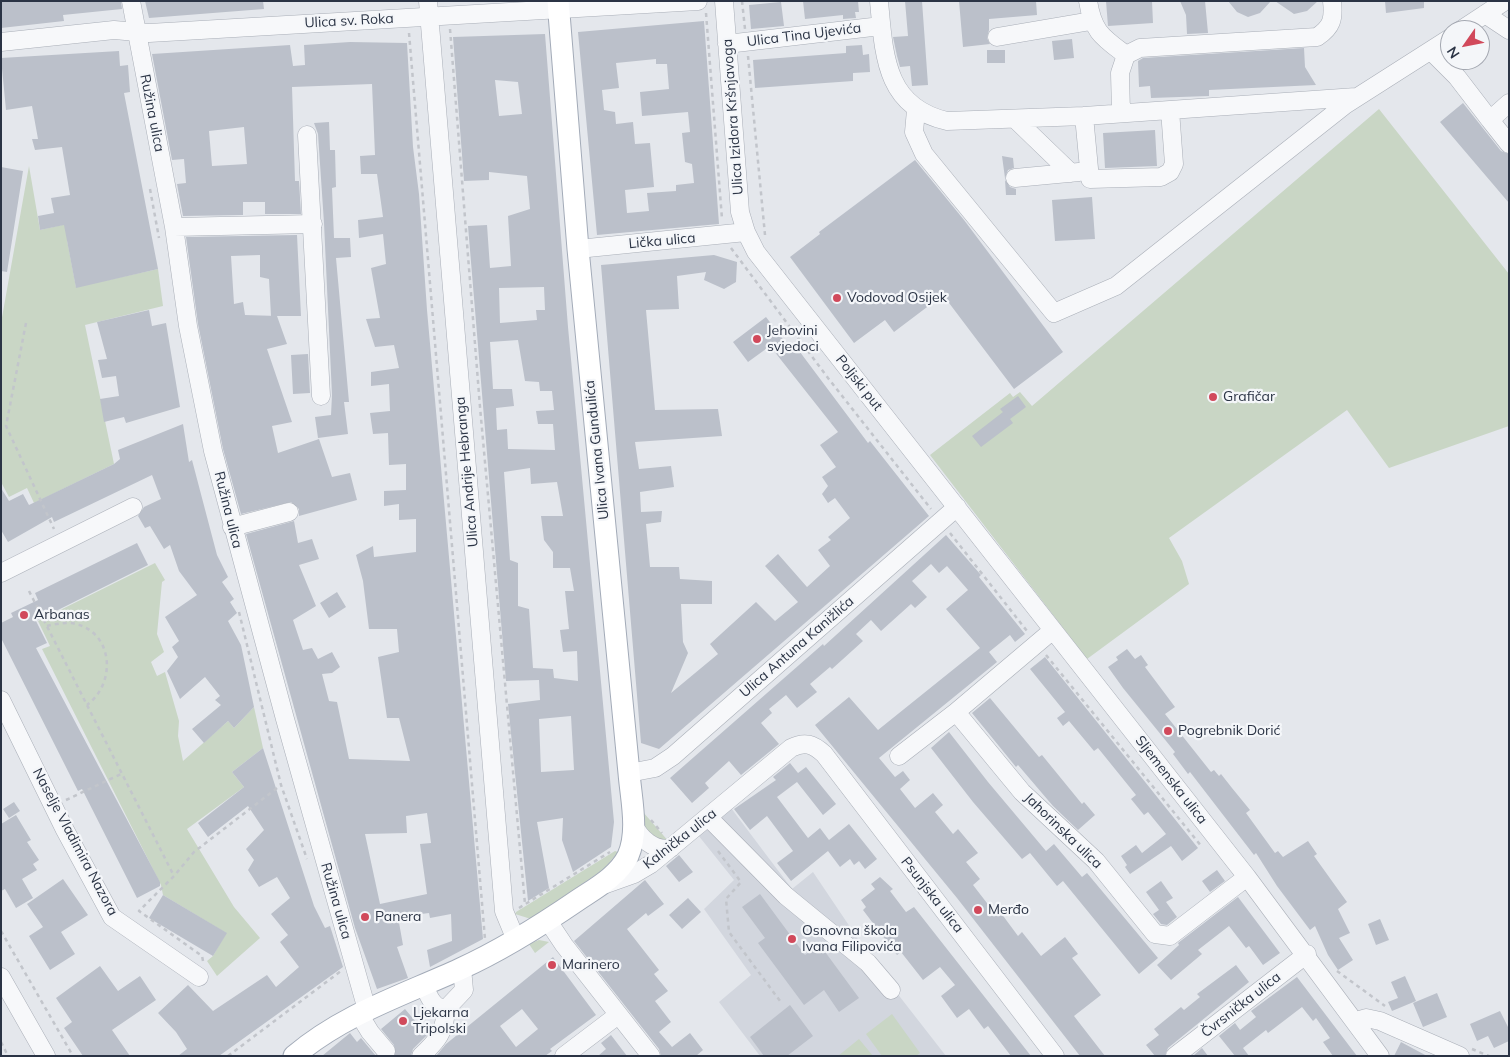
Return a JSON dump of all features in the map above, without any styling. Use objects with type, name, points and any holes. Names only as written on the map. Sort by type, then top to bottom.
[{"type":"main road","name":"Ulica Ivana Gundulića","points":[[558,5],[578,249],[633,824],[632,840],[627,858],[614,875],[598,886]]},
{"type":"main road","name":"Kalnička ulica","points":[[424,985],[516,940],[548,921],[598,886]]},
{"type":"main road","points":[[294,1056],[332,1026],[424,985]]},
{"type":"street","name":"Ružina ulica","points":[[131,1],[174,227],[188,326],[232,527],[363,1012],[370,1032],[386,1051]]},
{"type":"street","name":"Ulica sv. Roka","points":[[1,42],[114,30],[137,33],[407,18],[428,9],[449,15],[558,5],[698,1]]},
{"type":"street","name":"Ulica Izidora Kršnjavoga","points":[[724,1],[740,212],[746,232]]},
{"type":"street","points":[[880,1],[886,62],[894,84],[902,97],[916,110],[931,117],[947,121],[1084,116],[1360,96]]},
{"type":"street","points":[[1088,1],[1091,21],[1099,33],[1126,55]]},
{"type":"street","points":[[1121,113],[1120,73],[1126,55],[1140,48],[1317,37],[1329,29],[1333,16],[1332,1]]},
{"type":"street","points":[[1476,20],[1502,3],[1501,1]]},
{"type":"street","name":"Ulica Andrije Hebranga","points":[[428,9],[505,916],[516,940]]},
{"type":"street","points":[[1485,14],[1509,30]]},
{"type":"street","points":[[997,37],[1091,21]]},
{"type":"street","name":"Ulica Tina Ujevića","points":[[727,44],[881,26]]},
{"type":"street","points":[[916,110],[914,132],[924,154],[1054,314],[1116,286],[1345,106],[1440,44]]},
{"type":"street","points":[[1431,50],[1457,77],[1509,144]]},
{"type":"street","points":[[1490,120],[1509,103]]},
{"type":"street","points":[[1084,116],[1090,179],[1161,177],[1170,172],[1174,164],[1170,110]]},
{"type":"street","points":[[1015,119],[1071,173]]},
{"type":"street","points":[[307,135],[321,396]]},
{"type":"street","points":[[1015,178],[1089,172]]},
{"type":"street","points":[[174,227],[313,224]]},
{"type":"street","name":"Lička ulica","points":[[578,249],[746,232]]},
{"type":"street","name":"Poljski put","points":[[746,232],[763,262],[957,507]]},
{"type":"street","points":[[1,573],[134,507]]},
{"type":"street","name":"Sljemenska ulica","points":[[957,507],[1247,877],[1356,1021],[1380,1056]]},
{"type":"street","name":"Ulica Antuna Kanižlića","points":[[629,773],[655,768],[673,756],[957,507]]},
{"type":"street","points":[[232,527],[289,512]]},
{"type":"street","points":[[899,756],[956,712],[1053,630]]},
{"type":"street","name":"Naselje Vladimira Nazora","points":[[1,700],[53,806],[112,916],[199,977]]},
{"type":"street","name":"Jahorinska ulica","points":[[956,712],[1022,792],[1096,860],[1155,934],[1170,936],[1247,877]]},
{"type":"street","name":"Kalnička ulica","points":[[598,886],[644,869],[671,848],[713,822],[791,748],[803,743]]},
{"type":"street","name":"Psunjska ulica","points":[[803,743],[813,745],[824,754],[1056,1056]]},
{"type":"street","points":[[713,822],[786,896],[868,963],[891,990]]},
{"type":"street","points":[[633,824],[639,835],[650,844],[661,849],[671,848]]},
{"type":"street","points":[[548,921],[567,950],[651,1056]]},
{"type":"street","name":"Čvrsnička ulica","points":[[1176,1056],[1306,954]]},
{"type":"street","points":[[421,1056],[440,1037],[445,1023],[446,1009],[456,1001],[464,990],[462,968]]},
{"type":"street","points":[[1,977],[46,1056]]},
{"type":"street","points":[[424,985],[434,1003],[438,1007],[446,1009]]},
{"type":"street","points":[[564,1056],[618,1015]]},
{"type":"street","points":[[1356,1021],[1366,1018],[1380,1021],[1462,1051]]},
{"type":"path","points":[[742,1],[765,237]]},
{"type":"path","points":[[449,15],[482,427],[525,904]]},
{"type":"path","points":[[407,18],[484,926],[505,916],[614,849]]},
{"type":"path","points":[[26,323],[6,426],[56,533]]},
{"type":"path","points":[[1,426],[6,426]]},
{"type":"path","points":[[29,591],[174,876]]},
{"type":"path","points":[[47,626],[71,623],[81,626],[93,632],[102,643],[108,658],[105,681],[100,692],[87,705]]},
{"type":"path","points":[[53,806],[121,774]]},
{"type":"path","points":[[199,977],[205,968],[202,956],[139,910],[174,876],[194,852],[281,785]]},
{"type":"path","points":[[713,822],[717,848],[740,882],[726,899],[728,932],[780,1001]]},
{"type":"path","points":[[1,931],[73,1056]]},
{"type":"path","points":[[1334,970],[1391,1011]]},
{"type":"path","points":[[1,1042],[8,1056]]},
{"type":"path","points":[[1462,1051],[1490,1056]]},
{"type":"shaded area","name":"Osnovna škola Ivana Filipovića","points":[[731,808],[792,889],[813,872],[879,970],[946,1056],[760,1056],[719,1002],[751,975],[704,909],[734,880],[698,835]]},
{"type":"green space","points":[[1379,109],[1509,274],[1509,426],[1389,468],[1347,410],[1169,538],[1182,561],[1189,584],[1087,659],[930,455],[1010,393],[1013,397],[1020,392],[1032,406]]},
{"type":"green space","points":[[29,166],[40,230],[75,222],[67,240],[76,287],[158,269],[163,306],[85,325],[114,464],[34,503],[27,488],[9,497],[1,482],[1,323]]},
{"type":"green space","points":[[155,563],[165,580],[162,582],[157,634],[164,652],[151,662],[157,676],[165,672],[179,721],[178,736],[183,761],[228,721],[234,728],[254,707],[263,748],[232,772],[244,787],[187,829],[234,907],[260,938],[217,976],[207,961],[213,956],[226,933],[163,895],[161,885],[42,649],[50,646],[38,621]]},
{"type":"green space","points":[[643,812],[670,843],[659,843],[643,828]]},
{"type":"green space","points":[[615,851],[618,852],[604,869],[531,919],[515,914],[516,912]]},
{"type":"green space","points":[[539,940],[549,942],[535,953],[529,944]]},
{"type":"green space","points":[[892,1014],[920,1053],[916,1056],[882,1056],[866,1034]]},
{"type":"green space","points":[[859,1039],[873,1056],[838,1056]]},
{"type":"building","points":[[1,1],[121,1],[122,9],[63,15],[64,21],[1,28]]},
{"type":"building","points":[[145,1],[263,1],[264,9],[149,18]]},
{"type":"building","points":[[803,1],[858,1],[859,12],[855,12],[856,18],[843,19],[843,15],[805,19]]},
{"type":"building","points":[[905,1],[922,1],[928,85],[912,86],[910,66],[900,67],[893,37],[908,36]]},
{"type":"building","points":[[959,1],[1036,1],[1037,15],[989,19],[987,38],[990,44],[963,47]]},
{"type":"building","points":[[1106,1],[1152,1],[1153,23],[1108,26]]},
{"type":"building","points":[[1180,1],[1205,1],[1208,33],[1187,34],[1186,15]]},
{"type":"building","points":[[1228,1],[1271,1],[1260,13],[1248,17],[1237,12]]},
{"type":"building","points":[[1275,1],[1318,1],[1307,11],[1294,14]]},
{"type":"building","points":[[1385,1],[1424,1],[1424,8],[1386,13]]},
{"type":"building","points":[[781,2],[784,26],[751,29],[749,5]]},
{"type":"building","points":[[704,21],[719,224],[597,235],[578,32]],"holes":[[[656,59],[656,64],[667,64],[669,89],[640,92],[642,116],[688,112],[690,132],[682,133],[685,162],[692,164],[694,183],[676,185],[676,191],[647,193],[649,211],[627,213],[625,190],[654,187],[650,143],[635,144],[633,122],[616,124],[615,112],[604,110],[602,90],[619,88],[616,63]]]},
{"type":"building","points":[[545,34],[568,327],[614,822],[611,847],[573,872],[562,840],[563,818],[537,822],[549,888],[528,901],[508,704],[540,700],[539,680],[506,681],[468,226],[487,225],[490,268],[511,266],[508,216],[530,209],[527,176],[489,172],[489,180],[464,181],[453,37]],"holes":[[[495,80],[518,82],[522,114],[499,116]],[[544,287],[545,310],[536,310],[537,320],[500,323],[499,288]],[[518,340],[525,381],[539,382],[540,391],[552,391],[554,410],[536,411],[538,424],[553,424],[555,450],[508,449],[507,429],[497,430],[496,408],[514,406],[512,389],[493,389],[490,342]],[[530,468],[531,484],[557,482],[563,516],[541,516],[544,540],[553,552],[553,568],[570,568],[574,591],[565,591],[569,629],[560,630],[563,652],[577,651],[578,681],[554,678],[553,669],[533,668],[529,609],[518,606],[518,563],[510,560],[504,472]],[[571,716],[574,770],[541,772],[539,719]]]},
{"type":"building","points":[[1072,39],[1074,58],[1054,60],[1052,41]]},
{"type":"building","points":[[350,42],[407,43],[413,147],[419,194],[427,310],[483,939],[430,967],[427,950],[452,941],[451,914],[430,918],[429,913],[398,917],[403,945],[397,947],[408,978],[377,989],[355,928],[246,534],[294,521],[298,543],[312,539],[319,559],[299,565],[316,606],[293,620],[303,650],[312,648],[318,659],[332,652],[340,667],[332,673],[322,674],[329,701],[337,702],[349,759],[410,761],[399,718],[387,718],[378,657],[399,652],[397,629],[369,629],[363,581],[356,555],[373,546],[374,557],[416,552],[416,519],[399,520],[399,504],[384,506],[384,491],[406,490],[406,464],[389,465],[388,433],[373,434],[370,413],[390,411],[389,384],[371,386],[371,372],[399,368],[394,345],[375,347],[366,319],[380,318],[371,268],[386,264],[383,234],[359,238],[358,220],[383,217],[377,174],[361,174],[360,156],[375,155],[372,84],[292,87],[295,181],[299,181],[301,214],[265,214],[265,202],[243,202],[243,215],[183,216],[177,184],[186,183],[184,159],[172,160],[152,54],[290,45],[293,66],[305,65],[304,45]],"holes":[[[244,127],[247,164],[212,166],[209,131]],[[427,813],[431,843],[420,844],[427,894],[380,904],[365,834],[407,833],[406,816]]]},
{"type":"building","points":[[862,45],[863,55],[869,54],[870,72],[853,73],[853,81],[755,88],[753,60],[846,53],[846,46]]},
{"type":"building","points":[[1304,48],[1305,67],[1316,85],[1209,90],[1209,96],[1151,98],[1150,86],[1139,87],[1138,61],[1143,58]]},
{"type":"building","points":[[987,50],[1005,50],[1005,63],[987,63]]},
{"type":"building","points":[[119,51],[120,66],[128,65],[130,92],[124,93],[158,269],[76,288],[64,225],[40,230],[38,216],[54,213],[51,198],[70,195],[62,147],[35,150],[32,139],[38,139],[32,106],[6,110],[1,58]]},
{"type":"building","points":[[1463,103],[1501,151],[1509,154],[1509,203],[1440,122]]},
{"type":"building","points":[[329,122],[330,150],[335,150],[336,187],[332,188],[334,238],[350,238],[351,257],[336,258],[349,402],[344,402],[348,434],[318,438],[315,417],[331,415],[332,395],[324,223],[318,134],[314,123]]},
{"type":"building","points":[[1155,130],[1157,166],[1105,168],[1103,133]]},
{"type":"building","points":[[1002,156],[1013,158],[1014,168],[1008,170],[1005,178]]},
{"type":"building","points":[[915,160],[964,220],[1063,352],[1014,389],[943,295],[894,332],[885,320],[854,343],[790,257],[820,234],[819,232]]},
{"type":"building","points":[[1,167],[23,171],[7,272],[1,271]]},
{"type":"building","points":[[1005,180],[1010,187],[1016,189],[1016,195],[1006,195]]},
{"type":"building","points":[[1092,197],[1095,239],[1055,241],[1052,200]]},
{"type":"building","points":[[297,235],[301,316],[277,316],[287,344],[267,349],[292,422],[272,426],[278,453],[319,439],[332,477],[350,473],[357,500],[299,516],[299,509],[291,502],[241,514],[223,449],[198,324],[186,237]],"holes":[[[260,255],[260,277],[269,279],[271,316],[245,315],[243,302],[234,304],[231,256]]]},
{"type":"building","points":[[714,255],[737,262],[736,282],[724,289],[704,280],[706,272],[677,276],[679,309],[646,310],[655,410],[718,409],[722,436],[635,442],[639,469],[671,466],[674,487],[640,492],[641,512],[662,511],[661,522],[646,524],[650,567],[679,567],[680,579],[712,581],[712,604],[681,604],[683,642],[688,653],[671,693],[718,654],[710,644],[756,602],[775,621],[798,602],[765,566],[778,554],[807,587],[830,566],[818,550],[831,540],[828,537],[850,518],[835,498],[828,503],[822,494],[828,486],[822,477],[836,467],[820,445],[838,432],[770,346],[748,362],[733,342],[766,317],[789,347],[794,344],[868,443],[870,441],[929,516],[659,749],[641,743],[601,265]]},
{"type":"building","points":[[149,310],[152,326],[166,323],[180,407],[126,423],[124,417],[104,422],[100,399],[119,396],[116,376],[102,378],[98,360],[107,359],[97,322]]},
{"type":"building","points":[[308,354],[310,393],[293,394],[291,355]]},
{"type":"building","points":[[1018,396],[1026,407],[1010,419],[1013,423],[981,447],[972,436],[1003,412],[1000,409]]},
{"type":"building","points":[[183,424],[189,462],[192,460],[217,555],[228,577],[222,582],[234,599],[230,602],[237,613],[228,621],[241,645],[254,707],[234,728],[228,721],[204,743],[192,729],[221,705],[215,700],[220,696],[205,677],[180,699],[167,671],[178,657],[172,647],[179,641],[165,617],[197,595],[179,571],[170,545],[164,549],[150,526],[145,528],[138,516],[144,507],[161,499],[152,475],[54,522],[52,517],[8,542],[1,530],[1,488],[9,501],[23,494],[29,505],[114,464],[120,459],[118,450]]},
{"type":"building","points":[[946,535],[981,575],[979,577],[1025,634],[1015,642],[1010,635],[989,652],[997,662],[879,758],[895,777],[903,771],[910,780],[900,789],[915,808],[933,793],[943,805],[935,812],[953,834],[958,829],[978,853],[966,862],[980,879],[973,885],[997,916],[1001,913],[1018,936],[1022,932],[1041,956],[1065,937],[1078,954],[1072,958],[1101,995],[1074,1016],[1105,1056],[1080,1056],[957,898],[815,725],[849,697],[878,730],[980,648],[946,609],[968,590],[947,566],[939,573],[931,564],[912,581],[927,597],[915,608],[911,604],[881,631],[871,620],[856,634],[863,641],[832,669],[830,667],[810,684],[817,692],[797,708],[786,695],[769,709],[772,713],[761,723],[779,744],[741,775],[729,761],[705,783],[709,788],[692,803],[670,778],[823,644],[824,646]]},
{"type":"building","points":[[137,543],[148,565],[36,621],[47,643],[36,648],[160,882],[160,886],[137,898],[82,789],[78,791],[1,638],[1,623],[13,617],[11,613],[38,600],[35,593]]},
{"type":"building","points":[[337,592],[346,607],[329,618],[320,603]]},
{"type":"building","points":[[1127,649],[1135,659],[1141,655],[1148,665],[1145,667],[1175,707],[1165,714],[1211,772],[1214,770],[1219,776],[1221,774],[1250,810],[1246,813],[1275,853],[1278,851],[1283,857],[1308,841],[1317,854],[1314,856],[1347,902],[1338,909],[1350,933],[1339,938],[1353,960],[1338,970],[1328,955],[1315,926],[1310,930],[1277,886],[1256,853],[1254,855],[1190,772],[1188,774],[1173,754],[1175,752],[1123,688],[1108,667],[1118,660],[1116,657]]},
{"type":"building","points":[[1045,657],[1198,848],[1182,861],[1171,846],[1130,874],[1125,867],[1127,865],[1121,856],[1136,845],[1142,853],[1166,834],[1148,812],[1144,815],[1131,799],[1136,795],[1098,748],[1094,751],[1069,721],[1063,726],[1057,718],[1065,712],[1030,669]]},
{"type":"building","points":[[990,698],[1039,757],[1042,755],[1082,804],[1084,802],[1095,815],[1078,830],[1053,806],[1018,765],[1016,767],[972,713]]},
{"type":"building","points":[[949,732],[1046,851],[1054,844],[1082,877],[1087,873],[1158,958],[1139,974],[1063,881],[1057,886],[1030,853],[1022,859],[973,802],[931,748]]},
{"type":"building","points":[[263,748],[314,906],[325,928],[330,926],[343,967],[219,1056],[178,1056],[187,1049],[176,1032],[158,1013],[188,985],[213,1011],[267,975],[276,987],[299,967],[280,942],[288,935],[271,914],[290,898],[277,877],[259,887],[248,870],[254,860],[246,849],[264,830],[248,806],[208,837],[198,823],[244,787],[232,772]]},
{"type":"building","points":[[790,763],[798,773],[806,767],[836,804],[823,815],[797,782],[777,797],[808,838],[820,828],[829,840],[849,824],[877,859],[865,869],[859,861],[854,865],[850,859],[840,867],[828,851],[791,881],[777,863],[793,851],[767,816],[750,830],[734,809],[776,780],[773,777]]},
{"type":"building","points":[[14,802],[20,811],[9,818],[3,809]]},
{"type":"building","points":[[16,815],[31,840],[27,842],[39,860],[33,864],[37,870],[22,879],[33,898],[16,908],[5,889],[1,891],[1,824]]},
{"type":"building","points":[[679,855],[693,872],[679,882],[666,866]]},
{"type":"building","points":[[1217,870],[1225,881],[1210,892],[1202,881]]},
{"type":"building","points":[[880,877],[893,889],[890,891],[906,912],[914,907],[1031,1056],[1011,1056],[988,1026],[984,1029],[969,1009],[957,1018],[941,996],[955,985],[940,967],[923,980],[901,952],[897,955],[863,910],[866,907],[861,900],[875,889],[871,884]]},
{"type":"building","points":[[63,879],[88,915],[61,932],[75,954],[50,970],[29,936],[43,927],[27,904]]},
{"type":"building","points":[[645,880],[664,904],[648,916],[646,913],[627,929],[659,970],[654,974],[668,991],[655,1001],[671,1022],[659,1032],[672,1047],[690,1033],[703,1050],[696,1056],[661,1056],[659,1049],[574,941]]},
{"type":"building","points":[[1161,881],[1173,898],[1166,902],[1177,917],[1167,925],[1161,924],[1153,914],[1159,910],[1146,892]]},
{"type":"building","points":[[760,894],[805,955],[820,945],[859,998],[839,1012],[824,990],[804,1005],[758,943],[765,938],[742,907]]},
{"type":"building","points":[[163,895],[227,933],[213,956],[149,918]]},
{"type":"building","points":[[1238,897],[1280,953],[1263,965],[1249,946],[1246,948],[1229,926],[1198,950],[1202,954],[1171,980],[1157,965],[1179,945],[1178,943]]},
{"type":"building","points":[[688,898],[701,912],[682,929],[669,915]]},
{"type":"building","points":[[1380,919],[1389,940],[1376,945],[1368,924]]},
{"type":"building","points":[[553,957],[596,1015],[550,1049],[552,1051],[545,1056],[436,1056],[446,1044]],"holes":[[[522,1009],[538,1029],[516,1047],[500,1026]]]},
{"type":"building","points":[[1236,965],[1249,982],[1168,1048],[1165,1056],[1155,1056],[1146,1045],[1159,1035],[1154,1029],[1181,1007],[1184,1010],[1200,997],[1197,994]]},
{"type":"building","points":[[100,966],[118,991],[140,976],[156,1000],[112,1030],[130,1056],[83,1056],[64,1028],[72,1022],[56,998]]},
{"type":"building","points":[[1405,976],[1416,1001],[1392,1011],[1388,1002],[1398,998],[1391,982]]},
{"type":"building","points":[[1297,977],[1357,1056],[1333,1056],[1323,1042],[1330,1038],[1316,1018],[1313,1021],[1302,1007],[1268,1033],[1266,1030],[1243,1048],[1249,1056],[1235,1056],[1219,1036],[1235,1023],[1240,1030],[1256,1017],[1251,1011]]},
{"type":"building","points":[[1437,993],[1447,1017],[1423,1027],[1413,1003]]},
{"type":"building","points":[[790,1005],[813,1036],[787,1056],[764,1056],[750,1037]]},
{"type":"building","name":"Ljekarna Tripolski","points":[[405,1009],[427,1035],[413,1049],[411,1056],[395,1056],[394,1045],[381,1029]]},
{"type":"building","points":[[1500,1011],[1509,1029],[1509,1041],[1494,1048],[1488,1036],[1477,1041],[1470,1024]]},
{"type":"building","points":[[350,1033],[357,1042],[361,1038],[376,1056],[322,1056]]},
{"type":"building","points":[[611,1035],[627,1056],[598,1056],[606,1049],[601,1043]]},
{"type":"building","points":[[1401,1042],[1427,1056],[1394,1056]]},
{"type":"building","points":[[1202,1048],[1208,1056],[1193,1056]]},
{"type":"place","name":"Vodovod Osijek","points":[[837,298]]},
{"type":"place","name":"Jehovini svjedoci","points":[[757,339]]},
{"type":"place","name":"Grafičar","points":[[1213,397]]},
{"type":"place","name":"Arbanas","points":[[24,615]]},
{"type":"place","name":"Pogrebnik Dorić","points":[[1168,731]]},
{"type":"place","name":"Merđo","points":[[978,910]]},
{"type":"place","name":"Panera","points":[[365,917]]},
{"type":"place","name":"Osnovna škola Ivana Filipovića","points":[[792,939]]},
{"type":"place","name":"Marinero","points":[[552,965]]},
{"type":"place","name":"Ljekarna Tripolski","points":[[403,1021]]}]
